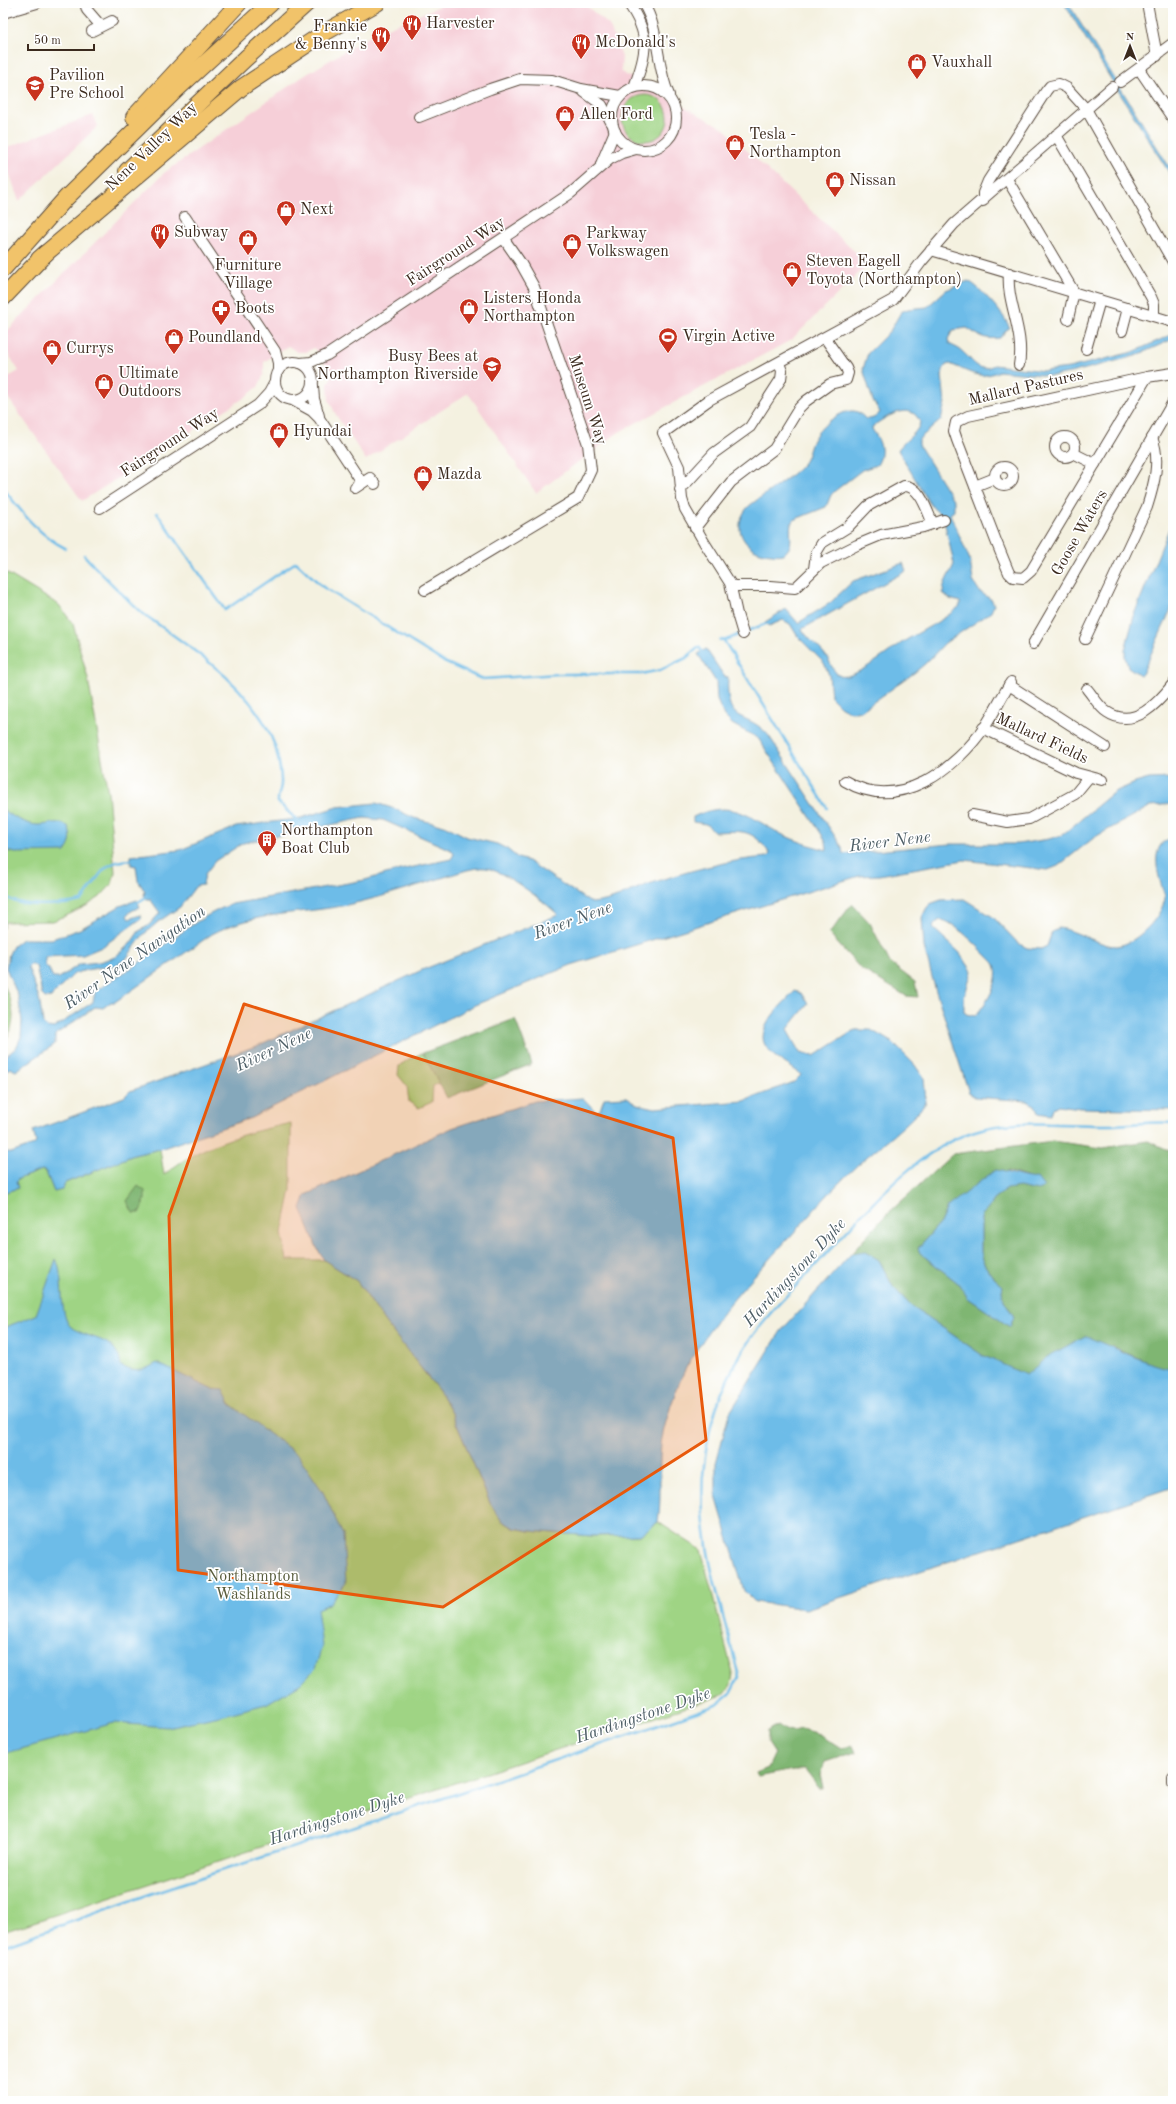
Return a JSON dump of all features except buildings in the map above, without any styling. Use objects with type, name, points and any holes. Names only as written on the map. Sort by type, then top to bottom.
[{"type":"highway","points":[[66,198],[90,166],[239,3]]},
{"type":"highway","name":"Nene Valley Way","points":[[3,269],[66,198],[177,89],[270,3]]},
{"type":"highway","name":"Nene Valley Way","points":[[3,298],[39,259],[184,116],[307,3]]},
{"type":"highway","points":[[39,259],[241,88],[324,33],[377,3]]},
{"type":"street","points":[[3,13],[37,3]]},
{"type":"street","points":[[85,3],[96,28],[112,21]]},
{"type":"street","points":[[628,3],[641,26],[645,47],[645,57],[634,87]]},
{"type":"street","points":[[581,89],[602,105],[613,128],[621,140],[636,149],[656,148],[664,144],[671,136],[676,126],[677,116],[673,101],[669,95],[660,70],[656,31],[643,3]]},
{"type":"street","points":[[1148,3],[1157,56]]},
{"type":"street","points":[[744,634],[737,614],[731,586],[685,509],[680,490],[679,467],[663,433],[710,400],[893,300],[931,250],[954,224],[1116,84],[1139,69],[1173,43]]},
{"type":"street","points":[[1139,69],[1173,119]]},
{"type":"street","points":[[419,117],[490,89],[520,80],[552,80],[581,89],[620,96]]},
{"type":"street","points":[[983,200],[983,193],[988,182],[1050,86],[1059,84],[1067,88],[1086,109],[1173,262]]},
{"type":"street","points":[[598,169],[607,153],[613,128],[612,114],[615,103],[620,96],[634,87],[649,86],[669,95]]},
{"type":"street","points":[[1056,135],[1151,297],[1155,310],[1154,316]]},
{"type":"street","name":"Fairground Way","points":[[327,355],[504,239],[571,193],[610,159],[622,153],[636,149]]},
{"type":"street","points":[[1007,179],[1074,292],[1068,319]]},
{"type":"street","points":[[185,217],[275,351],[278,363],[278,372],[275,382],[269,393],[258,405]]},
{"type":"street","name":"Museum Way","points":[[426,590],[578,498],[591,470],[588,444],[534,288],[523,266],[504,239]]},
{"type":"street","points":[[931,250],[1173,322]]},
{"type":"street","points":[[1009,273],[1009,285],[1019,336],[1019,365]]},
{"type":"street","name":"Mallard Pastures","points":[[1086,349],[1100,300]]},
{"type":"street","points":[[1122,331],[1128,308]]},
{"type":"street","points":[[695,528],[731,482],[774,449],[799,408],[806,401],[825,387],[846,380],[848,373],[846,368],[825,338]]},
{"type":"street","points":[[275,351],[308,368],[313,383],[314,399],[319,418]]},
{"type":"street","points":[[278,372],[287,364],[311,362],[327,355]]},
{"type":"street","points":[[294,401],[307,396],[313,383],[317,367],[327,355]]},
{"type":"street","points":[[680,490],[714,453],[753,423],[781,379],[782,371],[779,363]]},
{"type":"street","name":"Mallard Pastures","points":[[1146,377],[1032,571],[1023,578],[1013,577],[1009,573],[954,431],[956,422],[960,418],[1146,377],[1173,372]]},
{"type":"street","points":[[275,382],[276,389],[283,397],[312,411],[319,418],[359,485],[370,478],[375,484]]},
{"type":"street","points":[[258,405],[283,397]]},
{"type":"street","name":"Goose Waters","points":[[1033,644],[1173,402]]},
{"type":"street","name":"Fairground Way","points":[[100,508],[258,405]]},
{"type":"street","points":[[1084,639],[1147,507],[1152,491],[1155,467],[1156,453],[1152,438]]},
{"type":"street","points":[[1073,453],[1095,464]]},
{"type":"street","points":[[975,486],[995,478]]},
{"type":"street","points":[[814,569],[816,553],[822,543],[848,526],[868,506],[904,486],[909,486],[916,489],[933,524]]},
{"type":"street","points":[[731,586],[771,586],[795,588],[799,586],[814,569],[827,559],[881,535],[933,524],[944,520]]},
{"type":"street","name":"Mallard Fields","points":[[845,781],[853,786],[880,793],[902,791],[930,779],[950,765],[969,747],[983,728],[1010,683],[1105,747]]},
{"type":"street","points":[[1087,689],[1107,713],[1126,717],[1138,716],[1149,711],[1173,684]]},
{"type":"street","name":"Mallard Fields","points":[[983,728],[1076,773],[1102,780]]},
{"type":"street","name":"Mallard Fields","points":[[972,816],[1008,822],[1029,819],[1075,794],[1089,777]]},
{"type":"street","points":[[1173,1778],[1173,1784]]},
{"type":"highlighted area","points":[[244,1004],[673,1138],[706,1440],[443,1607],[178,1570],[169,1216]]},
{"type":"shaded area","points":[[447,3],[583,3],[609,25],[622,57],[621,72],[723,128],[868,264],[791,340],[619,432],[536,493],[468,393],[366,460],[336,415],[329,400],[328,384],[333,374],[314,348],[306,352],[297,352],[288,346],[264,362],[264,374],[258,387],[244,398],[82,501],[3,391],[3,380],[19,371],[3,346],[3,335],[164,173],[302,77],[373,34]]},
{"type":"shaded area","points":[[93,115],[98,126],[19,201],[5,161],[3,161],[3,149]]},
{"type":"green space","points":[[645,95],[658,99],[664,105],[668,118],[664,131],[658,137],[645,141],[632,137],[626,131],[622,118],[626,105],[632,99]]},
{"type":"green space","points":[[3,571],[59,605],[73,624],[88,679],[108,793],[115,872],[112,884],[100,897],[70,914],[53,921],[5,922],[3,928]]},
{"type":"green space","points":[[852,904],[870,923],[890,963],[915,982],[918,997],[906,996],[861,969],[829,934]]},
{"type":"green space","points":[[3,983],[12,1006],[13,1021],[8,1036],[3,1043]]},
{"type":"green space","points":[[515,1019],[532,1064],[447,1098],[423,1053]]},
{"type":"green space","points":[[423,1053],[439,1083],[433,1086],[432,1102],[419,1108],[409,1102],[407,1086],[398,1075],[399,1066],[409,1059]]},
{"type":"green space","name":"Northampton Washlands","points":[[291,1123],[291,1190],[282,1233],[287,1260],[324,1260],[357,1281],[385,1322],[439,1391],[452,1413],[490,1503],[501,1520],[514,1528],[530,1531],[592,1536],[640,1535],[658,1522],[701,1550],[733,1674],[731,1685],[723,1695],[3,1932],[3,1193],[18,1188],[16,1182],[18,1179],[42,1170],[46,1172],[54,1191],[62,1190],[65,1183],[134,1155],[160,1149],[164,1175],[193,1155],[224,1141]]},
{"type":"green space","points":[[1053,1141],[1102,1148],[1148,1141],[1173,1152],[1173,1369],[1153,1365],[1112,1346],[1047,1357],[1027,1376],[982,1355],[911,1306],[893,1287],[879,1260],[851,1254],[883,1218],[953,1154]],"holes":[[[1008,1171],[1032,1179],[1038,1191],[1019,1187],[1007,1189],[993,1200],[981,1218],[981,1252],[984,1264],[992,1276],[1003,1286],[1001,1295],[1014,1317],[1010,1327],[968,1298],[958,1283],[920,1253],[918,1248],[940,1223],[947,1207]]]},
{"type":"green space","points":[[138,1186],[145,1191],[145,1200],[139,1213],[133,1213],[127,1201]]},
{"type":"green space","points":[[778,1725],[785,1730],[794,1731],[801,1729],[819,1734],[841,1748],[853,1746],[856,1752],[825,1762],[820,1774],[823,1788],[819,1788],[806,1770],[793,1770],[758,1777],[756,1773],[768,1768],[775,1753],[768,1742],[768,1731]]},
{"type":"water","points":[[1065,3],[1068,3],[1173,173],[1173,179],[1065,5]]},
{"type":"water","points":[[968,281],[978,288],[991,301],[1003,316],[1009,327],[1000,338],[982,337],[967,328],[953,330],[948,339],[949,344],[958,348],[975,364],[981,367],[985,368],[994,365],[1044,371],[1069,368],[1133,352],[1173,334],[1173,339],[1135,356],[1070,373],[1052,376],[999,371],[992,374],[980,375],[968,372],[950,364],[946,365],[942,376],[945,402],[941,420],[919,439],[919,445],[954,501],[954,511],[950,514],[970,560],[973,581],[980,592],[992,600],[994,605],[991,612],[945,643],[914,673],[861,711],[848,711],[840,706],[831,697],[829,675],[824,663],[798,637],[790,624],[783,620],[769,626],[765,622],[786,609],[798,623],[830,603],[853,581],[903,563],[906,571],[802,629],[822,651],[836,673],[840,676],[846,676],[854,674],[872,664],[903,642],[947,616],[960,606],[960,602],[950,599],[943,593],[945,581],[954,564],[943,516],[934,509],[928,501],[898,450],[917,430],[920,422],[916,415],[905,411],[898,412],[873,426],[872,429],[878,438],[881,447],[881,456],[877,465],[862,470],[836,490],[831,495],[826,507],[793,520],[790,528],[791,540],[789,548],[786,552],[779,554],[762,553],[754,549],[742,538],[740,522],[743,514],[749,506],[785,480],[803,464],[807,458],[814,438],[831,420],[848,411],[857,412],[866,419],[877,416],[880,412],[873,401],[863,369],[868,353],[890,331],[901,312],[908,309],[927,307],[946,290]]},
{"type":"water","points":[[1173,519],[1173,605],[1142,674],[1140,675],[1128,667],[1125,650],[1135,612]]},
{"type":"water","name":"River Nene","points":[[706,649],[724,676],[728,677],[728,693],[730,704],[734,711],[739,716],[761,728],[769,736],[842,847],[843,854],[950,844],[1018,844],[1049,839],[1062,835],[1114,792],[1149,779],[1173,778],[1173,804],[1151,806],[1095,837],[1058,866],[1048,870],[964,860],[879,875],[859,876],[571,965],[475,1005],[251,1118],[160,1149],[134,1155],[65,1183],[62,1190],[54,1192],[46,1172],[42,1170],[18,1179],[16,1182],[18,1188],[3,1193],[3,1146],[5,1151],[11,1153],[34,1145],[36,1142],[33,1131],[124,1097],[130,1091],[259,1045],[422,970],[558,915],[513,880],[493,870],[481,868],[467,870],[347,905],[244,921],[212,934],[115,1002],[111,1002],[103,1008],[95,1007],[55,1035],[55,1044],[16,1071],[10,1068],[3,1072],[6,1056],[16,1048],[21,1037],[22,1021],[18,996],[6,968],[9,954],[13,946],[22,939],[52,939],[80,929],[120,906],[137,900],[140,907],[131,911],[127,916],[129,919],[140,915],[142,918],[102,947],[83,955],[45,957],[45,966],[49,969],[53,978],[59,978],[80,964],[99,962],[115,957],[130,944],[139,931],[148,926],[160,913],[150,899],[147,899],[144,895],[145,891],[138,881],[136,866],[131,865],[131,856],[180,850],[236,827],[301,818],[337,807],[376,803],[395,809],[414,818],[448,827],[467,837],[497,844],[507,849],[518,858],[528,861],[591,903],[613,899],[646,885],[690,871],[737,861],[767,857],[770,854],[758,839],[752,835],[733,831],[715,832],[706,824],[693,822],[693,817],[719,809],[740,812],[787,837],[827,850],[826,841],[758,738],[732,724],[724,716],[717,700],[716,682],[698,654]],"holes":[[[364,818],[383,820],[451,850],[454,854],[451,859],[400,870],[365,880],[232,904],[220,909],[187,928],[95,992],[93,1002],[54,1028],[46,1027],[43,1023],[39,998],[28,967],[31,964],[36,966],[42,995],[45,998],[51,997],[74,974],[86,970],[116,965],[126,959],[143,935],[158,922],[180,907],[196,886],[203,885],[205,874],[215,861],[243,843]]]},
{"type":"water","points":[[3,809],[24,822],[34,825],[59,823],[68,826],[71,839],[65,852],[15,853],[3,850]]},
{"type":"water","points":[[1173,838],[1173,1110],[1080,1108],[1058,1105],[1053,1108],[1051,1115],[1038,1113],[1035,1105],[1027,1101],[975,1097],[969,1093],[935,988],[924,947],[922,918],[926,909],[930,904],[941,900],[964,899],[993,917],[1018,943],[1027,948],[1041,949],[1047,946],[1052,932],[1059,928],[1066,929],[1111,946],[1124,944],[1140,935],[1154,921],[1163,905],[1165,896],[1158,871],[1157,856],[1158,850],[1166,840]],"holes":[[[940,920],[946,921],[953,925],[976,945],[994,963],[996,969],[995,984],[992,991],[984,1005],[975,1016],[966,1014],[964,1011],[964,998],[972,971],[960,953],[933,928],[934,924]]]},
{"type":"water","points":[[795,991],[801,993],[808,1004],[787,1030],[800,1053],[814,1056],[855,1030],[871,1030],[893,1043],[914,1064],[924,1078],[926,1103],[908,1122],[858,1165],[832,1190],[733,1300],[708,1332],[697,1349],[680,1381],[664,1429],[660,1452],[660,1499],[658,1522],[640,1535],[592,1536],[530,1531],[514,1528],[501,1520],[490,1503],[452,1413],[439,1391],[385,1322],[357,1281],[324,1260],[317,1248],[301,1208],[306,1195],[452,1128],[535,1101],[583,1098],[596,1112],[600,1110],[604,1098],[626,1097],[637,1104],[655,1108],[744,1101],[794,1082],[801,1075],[770,1052],[763,1041],[766,1025],[771,1017]]},
{"type":"water","points":[[995,1170],[1028,1178],[1037,1178],[1044,1187],[1038,1191],[1019,1187],[1007,1189],[993,1200],[981,1218],[981,1252],[984,1264],[992,1276],[1003,1286],[1001,1295],[1014,1317],[1010,1327],[968,1298],[958,1283],[920,1253],[918,1248],[940,1223],[947,1207]]},
{"type":"water","points":[[866,1252],[879,1260],[893,1287],[911,1306],[982,1355],[1026,1375],[1047,1357],[1085,1336],[1139,1359],[1173,1369],[1173,1487],[806,1609],[755,1602],[744,1591],[716,1496],[716,1463],[729,1414],[781,1331],[851,1254]]},
{"type":"water","points":[[56,1259],[59,1267],[64,1314],[72,1328],[113,1347],[119,1358],[121,1366],[131,1370],[139,1370],[148,1368],[157,1363],[211,1389],[223,1390],[230,1404],[298,1455],[323,1492],[343,1535],[346,1583],[330,1603],[317,1609],[322,1646],[315,1669],[300,1684],[266,1704],[220,1716],[167,1727],[114,1723],[3,1754],[3,1328],[36,1315]]},
{"type":"waterway","points":[[3,488],[23,514],[38,529],[55,543],[65,548]]},
{"type":"waterway","points":[[157,513],[225,610],[296,562],[323,587],[444,662],[482,679],[559,674],[641,674],[661,670],[686,658],[699,647],[703,653]]},
{"type":"waterway","points":[[84,555],[137,609],[200,654],[219,670],[252,705],[265,725],[275,746],[281,777],[278,802],[298,821]]},
{"type":"waterway","points":[[745,632],[768,623]]},
{"type":"waterway","points":[[720,640],[729,639],[740,634]]},
{"type":"waterway","points":[[723,639],[827,808]]},
{"type":"waterway","points":[[3,894],[20,903],[37,905],[81,901],[107,867],[114,863],[134,860]]},
{"type":"waterway","points":[[135,904],[148,896]]},
{"type":"waterway","name":"Hardingstone Dyke","points":[[3,1946],[150,1894],[432,1802],[717,1705],[730,1694],[739,1677],[712,1572],[707,1545],[703,1519],[702,1492],[704,1465],[709,1435],[722,1392],[742,1352],[758,1328],[888,1188],[908,1170],[930,1154],[952,1141],[975,1131],[1006,1125],[1108,1125],[1157,1122],[1173,1123]]},
{"type":"place","name":"Harvester","points":[[412,41]]},
{"type":"place","name":"Frankie & Benny's","points":[[381,53]]},
{"type":"place","name":"McDonald's","points":[[581,60]]},
{"type":"place","name":"Vauxhall","points":[[917,80]]},
{"type":"place","name":"Pavilion Pre School","points":[[35,102]]},
{"type":"place","name":"Allen Ford","points":[[565,132]]},
{"type":"place","name":"Tesla - Northampton","points":[[735,161]]},
{"type":"place","name":"Nissan","points":[[835,198]]},
{"type":"place","name":"Next","points":[[286,227]]},
{"type":"place","name":"Subway","points":[[160,250]]},
{"type":"place","name":"Furniture Village","points":[[248,256]]},
{"type":"place","name":"Parkway Volkswagen","points":[[572,260]]},
{"type":"place","name":"Steven Eagell Toyota (Northampton)","points":[[792,288]]},
{"type":"place","name":"Listers Honda Northampton","points":[[469,325]]},
{"type":"place","name":"Boots","points":[[221,326]]},
{"type":"place","name":"Virgin Active","points":[[668,354]]},
{"type":"place","name":"Poundland","points":[[174,355]]},
{"type":"place","name":"Currys","points":[[52,366]]},
{"type":"place","name":"Busy Bees at Northampton Riverside","points":[[492,383]]},
{"type":"place","name":"Ultimate Outdoors","points":[[104,400]]},
{"type":"place","name":"Hyundai","points":[[279,449]]},
{"type":"place","name":"Mazda","points":[[423,492]]},
{"type":"place","name":"Northampton Boat Club","points":[[267,857]]},
{"type":"water label","name":"River Nene Navigation","points":[[135,958]]}]
